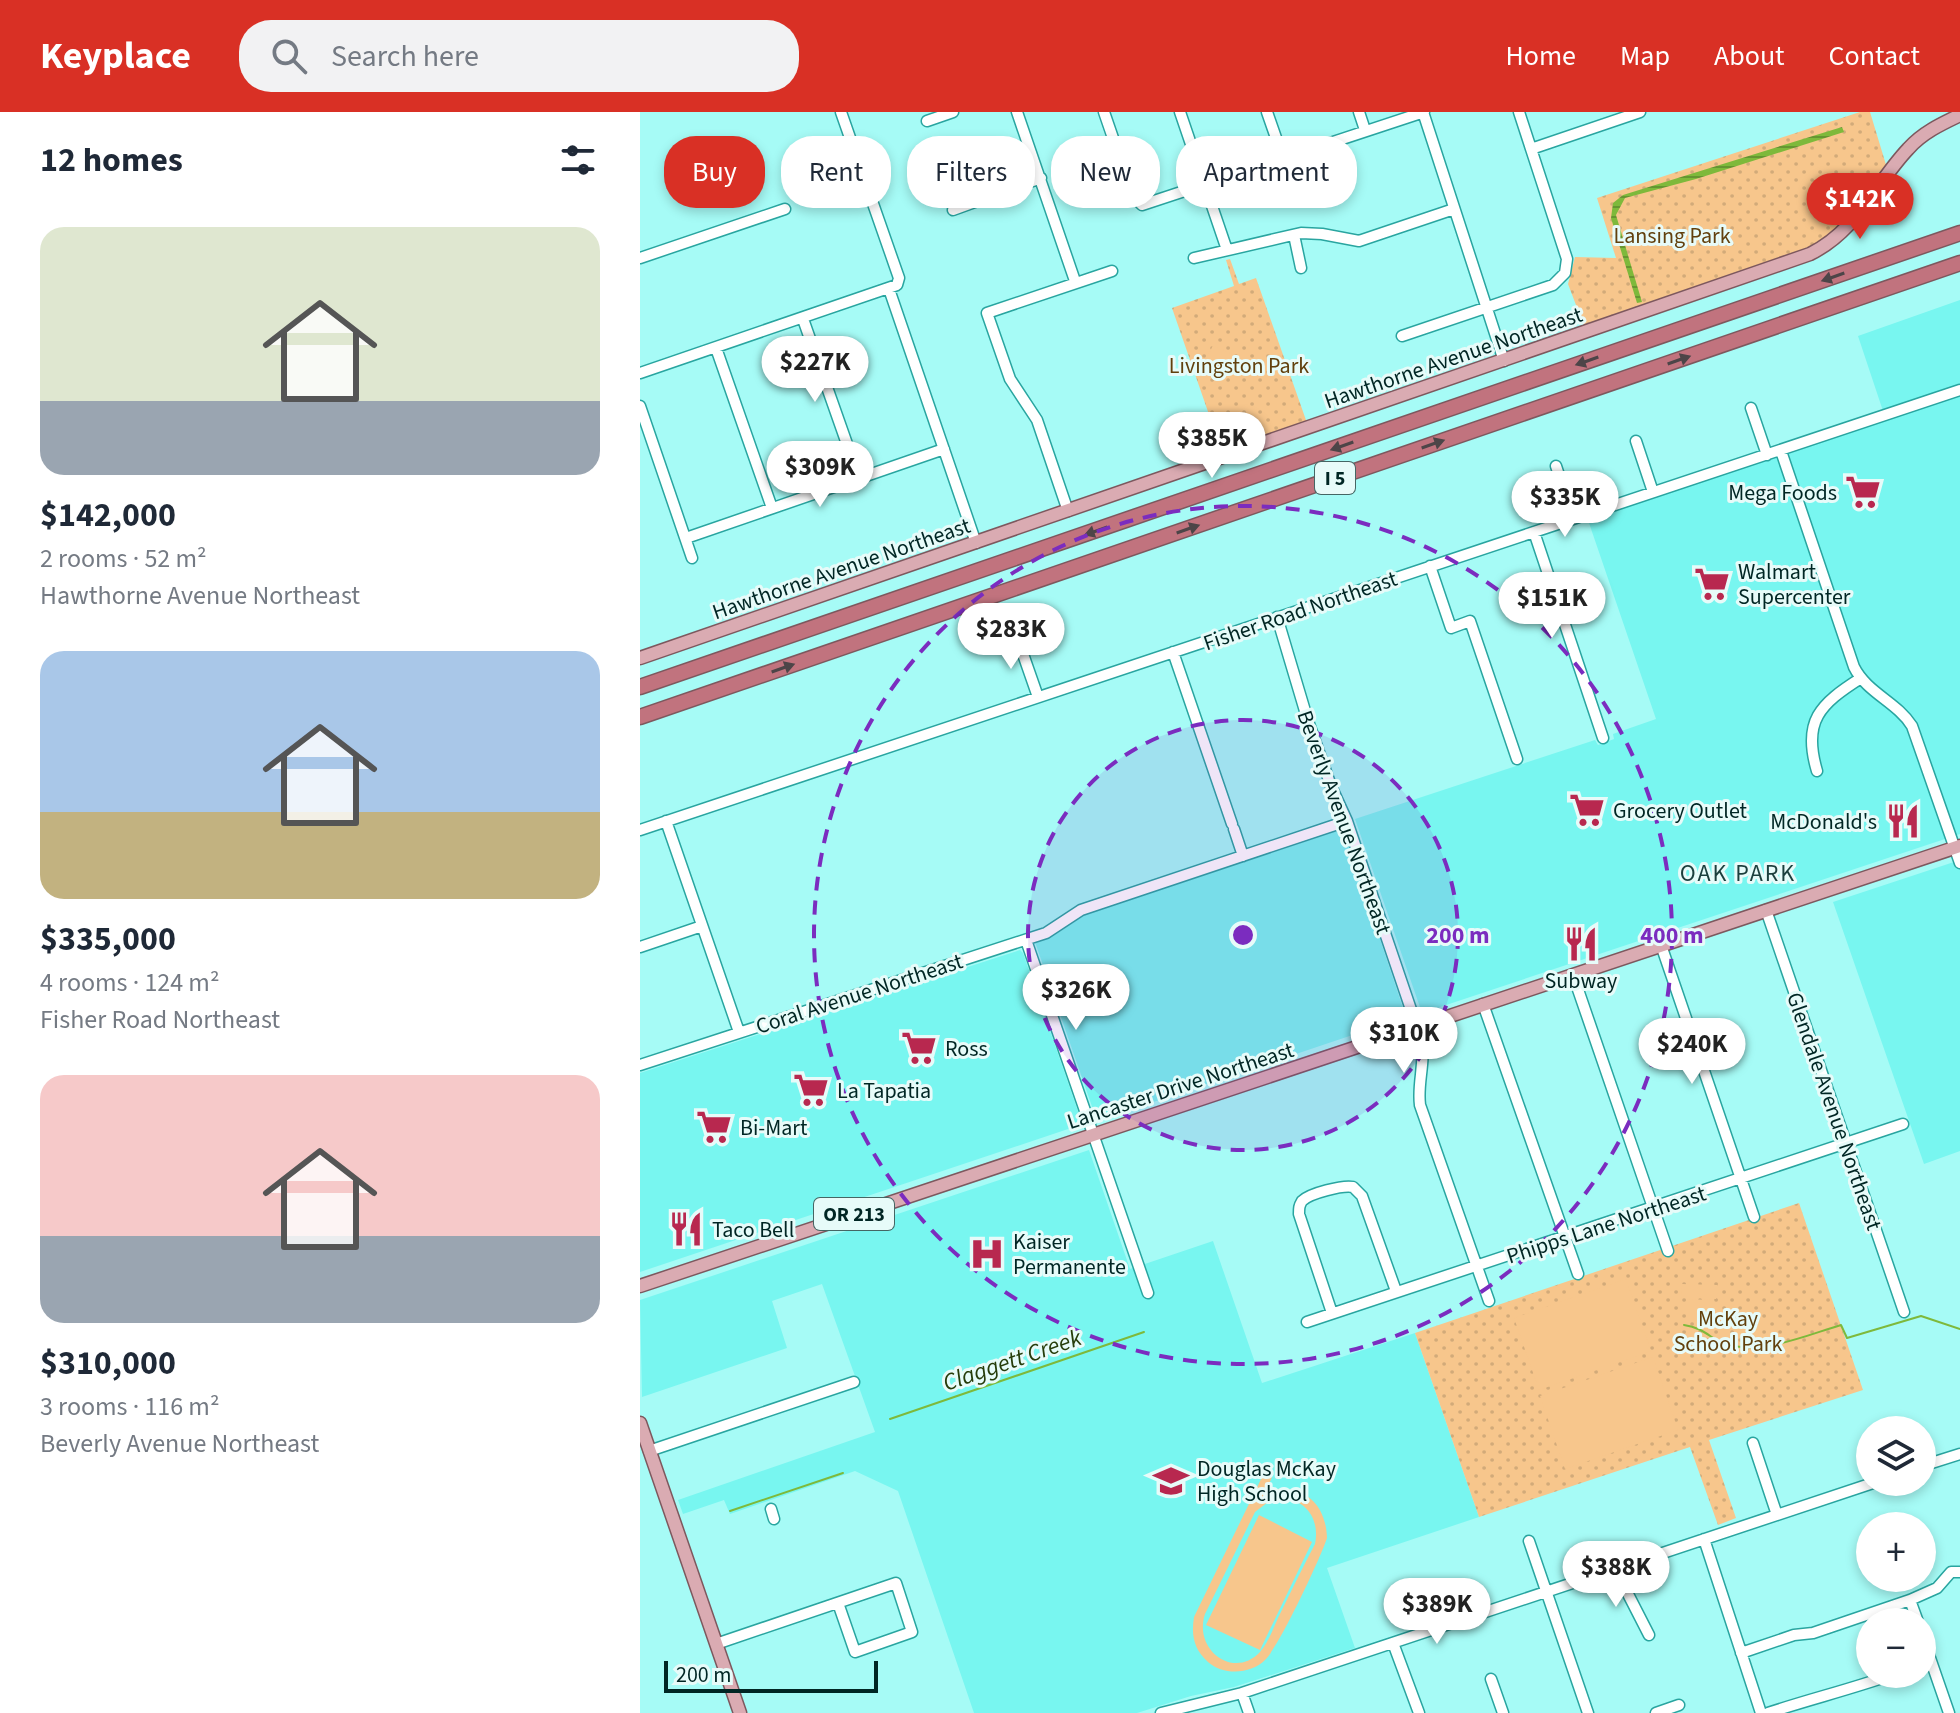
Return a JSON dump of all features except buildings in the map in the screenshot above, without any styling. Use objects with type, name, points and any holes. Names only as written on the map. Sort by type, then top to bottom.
[{"type":"highway","name":"I 5","points":[[640,687],[1960,233]]},
{"type":"highway","name":"I 5","points":[[640,717],[1960,263]]},
{"type":"highway","name":"I 5","points":[[640,726],[709,694]]},
{"type":"main road","name":"Hawthorne Avenue Northeast","points":[[640,658],[1783,265],[1821,249],[1856,219],[1915,142],[1960,115]]},
{"type":"main road","name":"Lancaster Drive Northeast","points":[[640,1286],[1957,847]]},
{"type":"main road","points":[[640,1423],[740,1713]]},
{"type":"street","points":[[640,373],[893,287],[899,278],[841,112]]},
{"type":"street","points":[[927,121],[953,112]]},
{"type":"street","points":[[1017,112],[1075,281]]},
{"type":"street","points":[[1104,112],[1133,196],[1139,205],[1176,192]]},
{"type":"street","points":[[1180,112],[1188,136]]},
{"type":"street","points":[[1267,112],[1275,136]]},
{"type":"street","points":[[1359,112],[1365,130]]},
{"type":"street","points":[[1347,136],[1423,112],[1504,361]]},
{"type":"street","points":[[1402,336],[1553,285],[1565,273],[1567,259],[1519,112]]},
{"type":"street","points":[[1531,149],[1626,114],[1640,112]]},
{"type":"street","points":[[953,210],[1041,178]]},
{"type":"street","points":[[1213,208],[1227,250]]},
{"type":"street","points":[[640,258],[785,209]]},
{"type":"street","points":[[1194,258],[1311,232],[1359,241],[1454,209]]},
{"type":"street","points":[[1294,235],[1301,268]]},
{"type":"street","points":[[1068,511],[1037,420],[1010,379],[987,313],[1112,271]]},
{"type":"street","points":[[893,287],[976,543]]},
{"type":"street","points":[[803,319],[859,478]]},
{"type":"street","points":[[716,348],[772,508]]},
{"type":"street","name":"Fisher Road Northeast","points":[[640,830],[1960,390]]},
{"type":"street","points":[[640,406],[692,558]]},
{"type":"street","points":[[1751,408],[1767,455]]},
{"type":"street","points":[[1636,441],[1653,492]]},
{"type":"street","points":[[686,538],[944,449]]},
{"type":"street","points":[[1781,451],[1861,678],[1901,710],[1912,726],[1957,847],[1960,863]]},
{"type":"street","points":[[1556,466],[1573,518]]},
{"type":"street","points":[[1534,532],[1603,738]]},
{"type":"street","points":[[1430,566],[1451,628],[1470,621],[1517,759]]},
{"type":"street","name":"Beverly Avenue Northeast","points":[[1277,617],[1293,676],[1331,786],[1347,821],[1417,1027],[1424,1055],[1419,1084],[1420,1105],[1489,1301]]},
{"type":"street","points":[[1016,634],[1038,697]]},
{"type":"street","points":[[1173,652],[1243,856]]},
{"type":"street","points":[[1817,771],[1810,744],[1813,723],[1826,704],[1861,678]]},
{"type":"street","points":[[666,821],[739,1032]]},
{"type":"street","name":"Coral Avenue Northeast","points":[[640,1065],[1026,940],[1054,929],[1081,910],[1347,821]]},
{"type":"street","name":"Glendale Avenue Northeast","points":[[1766,910],[1904,1312]]},
{"type":"street","points":[[640,947],[702,926]]},
{"type":"street","points":[[1026,940],[1148,1293]]},
{"type":"street","points":[[1661,945],[1754,1217]]},
{"type":"street","points":[[1573,975],[1668,1251]]},
{"type":"street","points":[[1483,1004],[1578,1274]]},
{"type":"street","name":"Phipps Lane Northeast","points":[[1307,1322],[1903,1124]]},
{"type":"street","points":[[1332,1313],[1299,1214],[1299,1207],[1307,1198],[1342,1186],[1353,1187],[1362,1196],[1396,1291]]},
{"type":"street","points":[[649,1451],[854,1382]]},
{"type":"street","points":[[1753,1443],[1777,1515]]},
{"type":"street","points":[[1936,1462],[1960,1454]]},
{"type":"street","points":[[1161,1713],[1242,1693],[1856,1489]]},
{"type":"street","points":[[1704,1539],[1761,1713]]},
{"type":"street","points":[[1529,1541],[1588,1713]]},
{"type":"street","points":[[1618,1568],[1649,1635]]},
{"type":"street","points":[[1741,1653],[1794,1635],[1813,1633],[1910,1600],[1937,1588],[1951,1572],[1960,1572]]},
{"type":"street","points":[[716,1644],[896,1583],[912,1632],[855,1652],[838,1603]]},
{"type":"street","points":[[1910,1600],[1913,1608]]},
{"type":"street","points":[[1393,1643],[1419,1713]]},
{"type":"street","points":[[1491,1679],[1503,1713]]},
{"type":"street","points":[[1936,1685],[1949,1713]]},
{"type":"street","points":[[1768,1713],[1856,1687]]},
{"type":"street","points":[[1242,1693],[1249,1713]]},
{"type":"street","points":[[1656,1713],[1679,1705]]},
{"type":"shaded area","points":[[1842,127],[1844,132],[1625,198],[1616,215],[1642,302],[1637,303],[1611,218],[1613,203],[1623,195]]},
{"type":"shaded area","points":[[1960,300],[1960,385],[1883,411],[1858,336]]},
{"type":"shaded area","points":[[1960,395],[1960,834],[1422,1013],[1355,819],[1595,740],[1598,745],[1614,739],[1613,734],[1656,719],[1588,520]]},
{"type":"shaded area","points":[[1343,829],[1406,1017],[1097,1121],[1035,942],[1056,934],[1085,915]]},
{"type":"shaded area","points":[[1960,860],[1960,1151],[1924,1164],[1833,902]]},
{"type":"shaded area","points":[[1020,950],[1081,1120],[1080,1125],[640,1272],[640,1073]]},
{"type":"shaded area","name":"Douglas McKay High School","points":[[1089,1150],[1130,1269],[1213,1241],[1262,1383],[1415,1333],[1479,1517],[1327,1568],[1355,1648],[1234,1687],[1191,1696],[1137,1713],[974,1713],[898,1491],[855,1471],[730,1514],[724,1500],[683,1514],[678,1500],[875,1432],[822,1284],[772,1301],[787,1348],[642,1397],[640,1300]]},
{"type":"green space","name":"Lansing Park","points":[[1860,112],[1870,112],[1887,168],[1861,208],[1828,240],[1769,265],[1584,326],[1568,284],[1575,257],[1616,258],[1597,198]]},
{"type":"green space","name":"Livingston Park","points":[[1230,259],[1239,284],[1256,278],[1307,423],[1222,452],[1172,308],[1234,286],[1226,260]]},
{"type":"green space","points":[[1213,345],[1248,362],[1240,379],[1218,368],[1213,377],[1201,371]]},
{"type":"green space","name":"McKay School Park","points":[[1799,1203],[1863,1390],[1709,1440],[1736,1518],[1718,1525],[1690,1447],[1479,1517],[1415,1333]]},
{"type":"green space","points":[[1626,1279],[1651,1351],[1539,1390],[1514,1318]]},
{"type":"green space","points":[[1682,1284],[1717,1285],[1716,1299],[1681,1297]]},
{"type":"green space","points":[[1686,1299],[1711,1300],[1711,1311],[1686,1311]]},
{"type":"green space","points":[[1653,1357],[1678,1430],[1565,1469],[1540,1396]]},
{"type":"green space","points":[[1264,1473],[1272,1477],[1266,1491],[1290,1489],[1300,1492],[1316,1505],[1326,1525],[1327,1538],[1289,1621],[1265,1660],[1237,1672],[1214,1667],[1197,1647],[1193,1636],[1194,1617]],"holes":[[[1272,1499],[1291,1500],[1310,1513],[1315,1527],[1315,1544],[1263,1648],[1250,1660],[1228,1662],[1218,1657],[1205,1639],[1205,1614],[1255,1512]]]},
{"type":"green space","points":[[1259,1515],[1312,1542],[1260,1650],[1206,1625]]},
{"type":"waterway","name":"Claggett Creek","points":[[1684,1325],[1723,1343],[1743,1347],[1786,1342],[1841,1325],[1847,1338],[1921,1316],[1960,1329]]},
{"type":"waterway","name":"Claggett Creek","points":[[890,1419],[1144,1332]]},
{"type":"waterway","name":"Claggett Creek","points":[[730,1511],[843,1473]]},
{"type":"place","name":"Mega Foods","points":[[1863,492]]},
{"type":"place","name":"Walmart Supercenter","points":[[1712,584]]},
{"type":"place","name":"Grocery Outlet","points":[[1587,810]]},
{"type":"place","name":"McDonald's","points":[[1903,821]]},
{"type":"place","name":"Subway","points":[[1581,944]]},
{"type":"place","name":"Ross","points":[[919,1048]]},
{"type":"place","name":"La Tapatia","points":[[811,1090]]},
{"type":"place","name":"Bi-Mart","points":[[714,1127]]},
{"type":"place","name":"Taco Bell","points":[[686,1229]]},
{"type":"place","name":"Kaiser Permanente","points":[[987,1254]]},
{"type":"place","name":"Douglas McKay High School","points":[[1171,1481]]},
{"type":"district","name":"OAK PARK","points":[[1738,873]]}]
